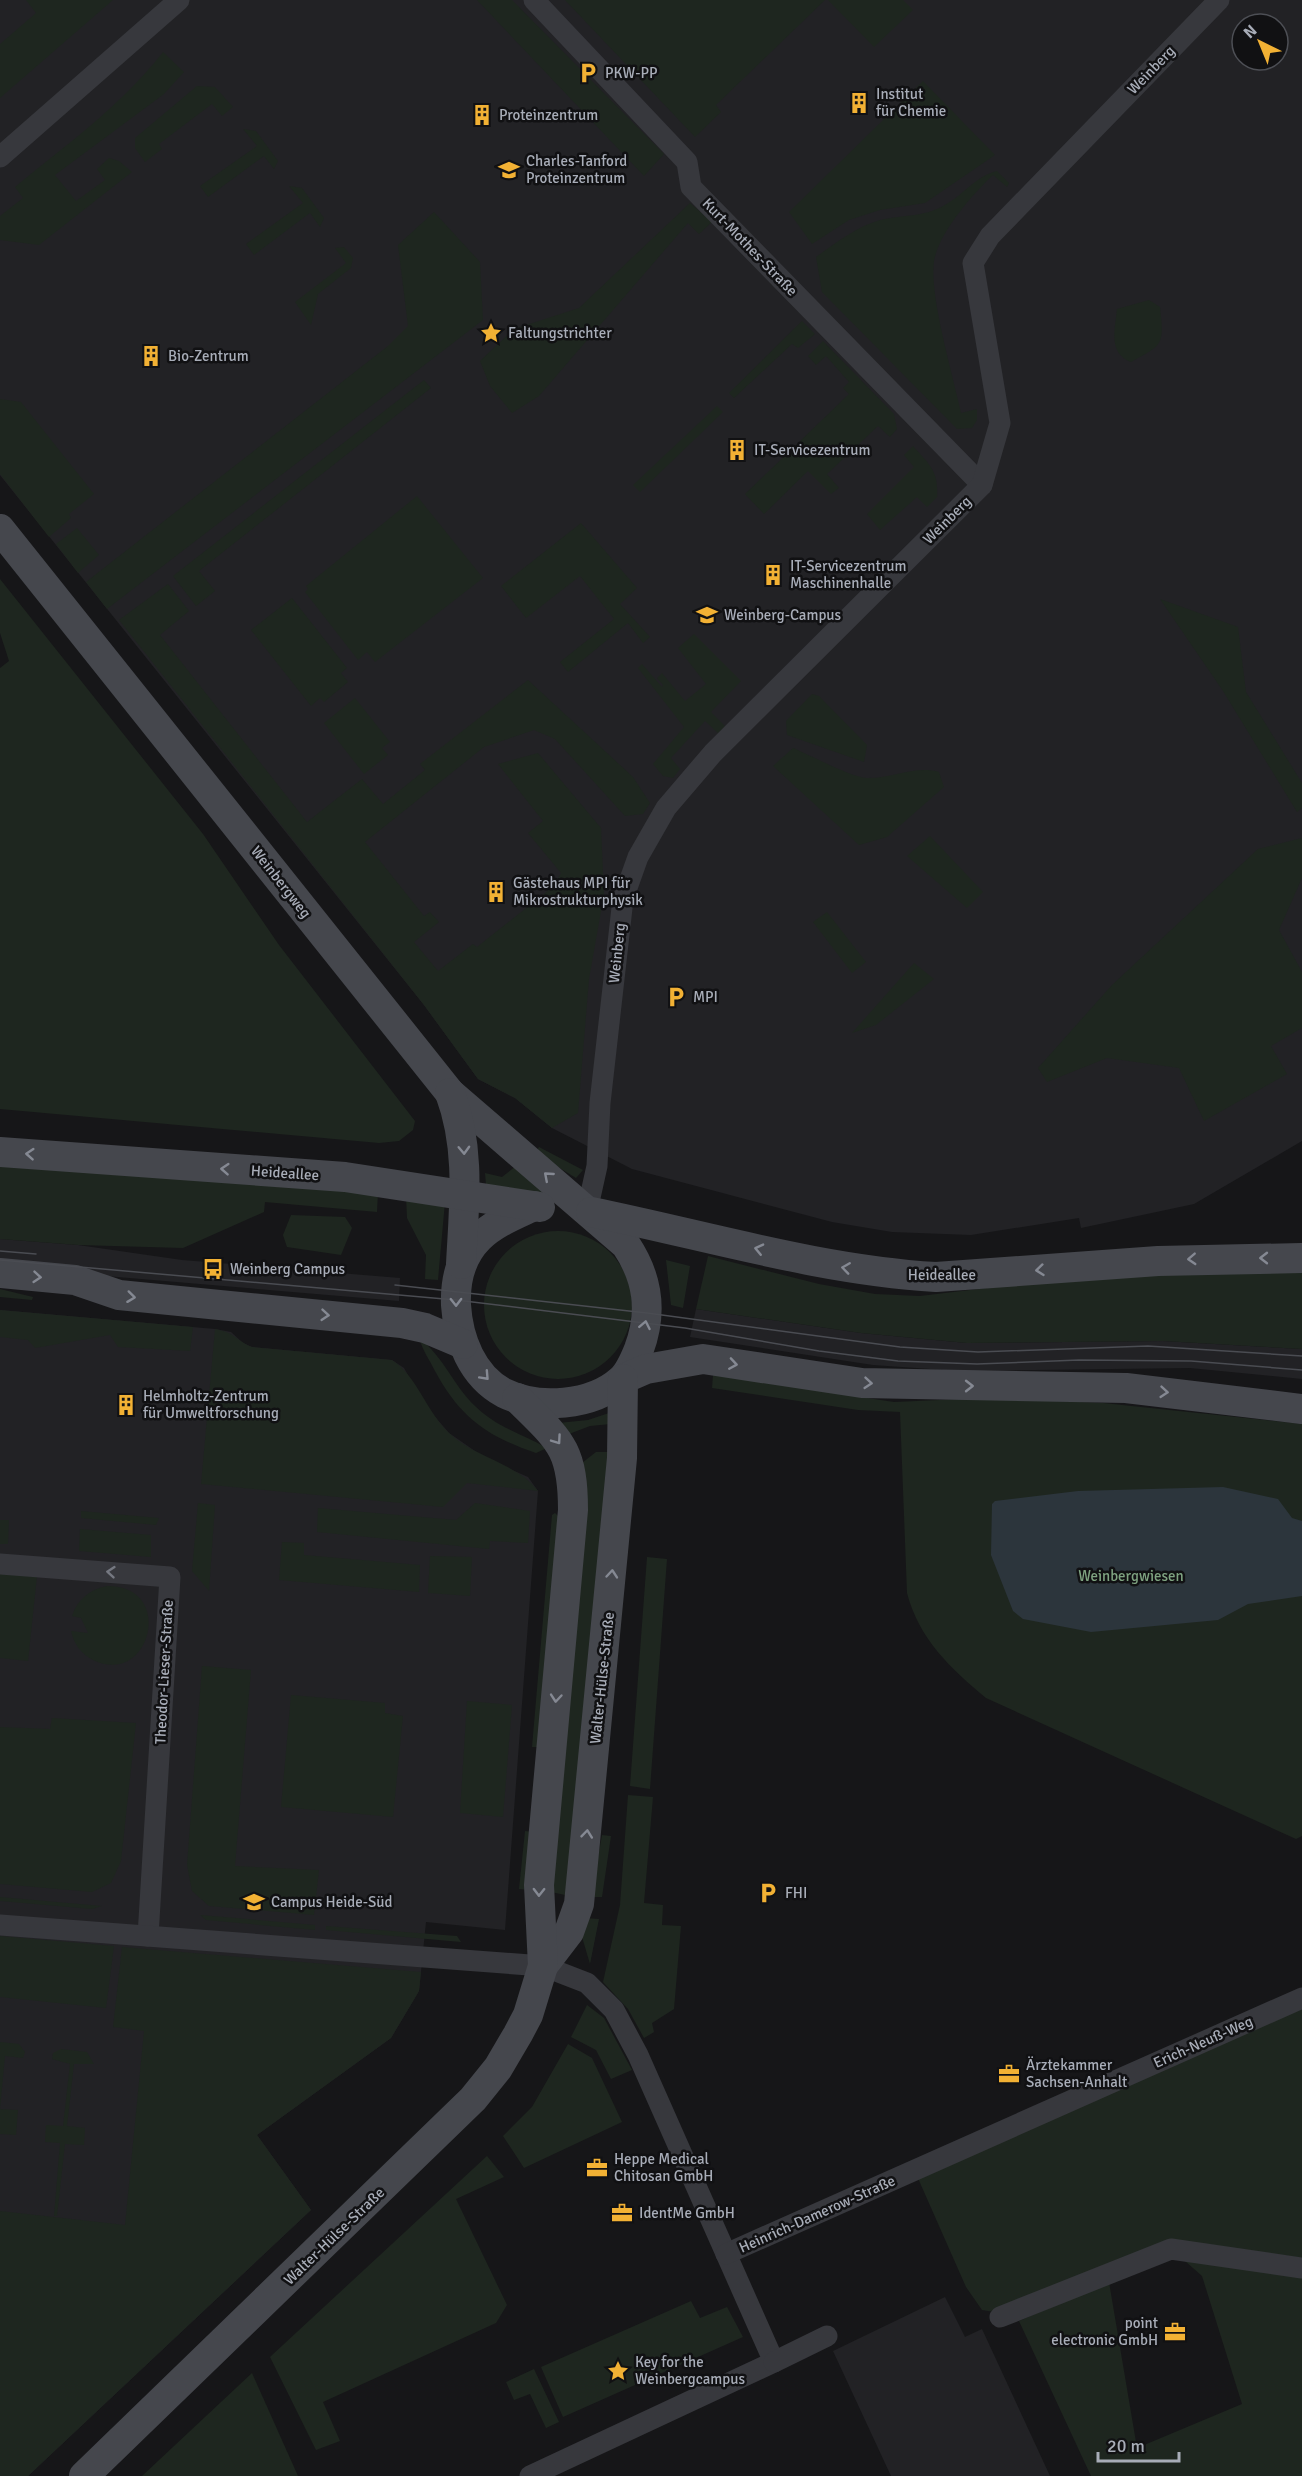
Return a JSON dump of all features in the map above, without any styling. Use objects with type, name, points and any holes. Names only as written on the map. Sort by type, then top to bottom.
[{"type":"main road","name":"Weinbergweg","points":[[0,529],[450,1093],[587,1211]]},
{"type":"main road","points":[[450,1093],[464,1140],[465,1194],[456,1300],[463,1344],[482,1375],[503,1392],[517,1398],[549,1402],[585,1399],[599,1394],[622,1378],[661,1366],[703,1359],[862,1383],[1126,1388],[1302,1409]]},
{"type":"main road","name":"Heideallee","points":[[0,1152],[345,1178],[534,1206]]},
{"type":"main road","points":[[460,1264],[479,1238],[504,1221],[534,1206],[587,1211],[626,1245],[639,1267],[646,1290],[647,1313],[643,1337],[622,1378]]},
{"type":"main road","name":"Heideallee","points":[[587,1211],[685,1231],[824,1264],[900,1275],[936,1277],[1181,1260],[1302,1258]]},
{"type":"main road","points":[[0,1274],[75,1280],[129,1297],[402,1323],[425,1328],[463,1344]]},
{"type":"main road","name":"Walter-Hülse-Straße","points":[[543,1966],[569,1932],[579,1904],[621,1470],[624,1431],[622,1378]]},
{"type":"main road","name":"Walter-Hülse-Straße","points":[[84,2476],[473,2099],[498,2068],[528,2015],[543,1966],[539,1885],[573,1510],[573,1486],[568,1458],[561,1446],[517,1398]]},
{"type":"street","points":[[0,157],[179,0]]},
{"type":"street","name":"Kurt-Mothes-Straße","points":[[534,0],[687,162],[691,187],[982,485]]},
{"type":"street","name":"Weinberg","points":[[587,1211],[597,1166],[600,1103],[623,899],[638,857],[666,808],[712,753],[982,485],[1000,423],[973,263],[990,236],[1219,0]]},
{"type":"street","name":"Theodor-Lieser-Straße","points":[[0,1564],[170,1577],[147,1936]]},
{"type":"street","points":[[0,1925],[543,1966]]},
{"type":"street","name":"Heinrich-Damerow-Straße","points":[[543,1966],[587,1983],[614,2010],[638,2055],[774,2362]]},
{"type":"street","name":"Erich-Neuß-Weg","points":[[907,2173],[1302,1998]]},
{"type":"street","name":"Heinrich-Damerow-Straße","points":[[726,2254],[907,2173]]},
{"type":"street","points":[[1000,2317],[1171,2249],[1302,2268]]},
{"type":"street","points":[[530,2476],[827,2336]]},
{"type":"shaded area","name":"Weinberg-Campus","points":[[0,0],[1302,0],[1302,1141],[1194,1204],[1081,1228],[1079,1218],[971,1235],[892,1232],[832,1222],[632,1169],[552,1128],[515,1098],[478,1079],[424,1005],[0,475]]},
{"type":"shaded area","points":[[0,1239],[78,1245],[182,1260],[400,1278],[399,1301],[0,1267]]},
{"type":"shaded area","points":[[696,1309],[861,1333],[967,1343],[1163,1341],[1302,1349],[1302,1379],[1190,1368],[959,1371],[873,1365],[690,1337]]},
{"type":"shaded area","name":"Campus Heide-Süd","points":[[0,1310],[215,1329],[231,1332],[243,1343],[252,1347],[392,1360],[404,1368],[424,1404],[449,1433],[485,1458],[528,1477],[538,1491],[505,1930],[426,1922],[419,1991],[391,2038],[257,2135],[311,2210],[28,2476],[0,2476]]},
{"type":"shaded area","points":[[1223,1487],[1278,1499],[1292,1518],[1302,1521],[1302,1596],[1248,1604],[1218,1620],[1091,1632],[1023,1619],[1013,1611],[991,1555],[992,1504],[995,1501],[1078,1491]]},
{"type":"shaded area","points":[[945,2297],[965,2337],[982,2329],[1050,2476],[891,2476],[833,2351]]},
{"type":"green space","points":[[26,0],[113,0],[0,98],[0,44],[36,13]]},
{"type":"green space","points":[[477,0],[512,0],[664,154],[644,176]]},
{"type":"green space","points":[[565,0],[825,0],[716,105],[721,112],[695,137]]},
{"type":"green space","points":[[828,0],[903,0],[913,10],[874,47]]},
{"type":"green space","points":[[163,52],[184,72],[164,94],[55,175],[76,201],[105,180],[97,169],[109,158],[119,161],[132,172],[39,245],[0,240],[0,216],[23,198],[15,187],[111,107],[147,72]]},
{"type":"green space","points":[[923,81],[995,155],[925,203],[880,210],[849,220],[812,244],[789,212]]},
{"type":"green space","points":[[197,86],[215,87],[233,107],[222,116],[212,104],[159,144],[162,149],[145,162],[135,148],[135,138]]},
{"type":"green space","points":[[243,129],[256,131],[278,161],[274,169],[264,156],[208,197],[200,186],[257,146]]},
{"type":"green space","points":[[997,171],[1009,183],[1007,187],[993,175],[985,183],[950,226],[937,250],[934,261],[933,276],[938,314],[961,413],[977,409],[977,420],[972,428],[957,429],[822,292],[816,257],[846,236],[871,223],[936,210],[975,182]]},
{"type":"green space","points":[[289,186],[302,188],[324,218],[320,227],[310,213],[254,255],[246,244],[303,203]]},
{"type":"green space","points":[[690,203],[712,222],[699,234],[688,223],[539,396],[512,413],[490,386],[480,361],[514,329],[579,308]]},
{"type":"green space","points":[[434,212],[480,262],[483,320],[107,609],[86,582],[388,346],[408,326],[398,245]]},
{"type":"green space","points":[[344,247],[353,258],[351,268],[318,294],[311,325],[295,302],[346,263],[335,248]]},
{"type":"green space","points":[[1149,300],[1160,307],[1161,336],[1156,347],[1131,362],[1119,353],[1116,347],[1114,333],[1117,309]]},
{"type":"green space","points":[[802,321],[815,334],[798,348],[792,344],[734,398],[729,393]]},
{"type":"green space","points":[[823,341],[894,414],[897,429],[890,437],[878,426],[827,474],[839,488],[831,494],[808,471],[764,514],[745,494],[849,394],[843,388],[849,382],[826,356],[816,365],[808,356]]},
{"type":"green space","points":[[424,380],[431,388],[199,571],[215,591],[196,606],[173,576]]},
{"type":"green space","points":[[0,399],[21,402],[94,494],[69,514],[71,518],[49,537],[0,474]]},
{"type":"green space","points":[[717,406],[723,412],[640,492],[633,485]]},
{"type":"green space","points":[[913,446],[935,474],[937,497],[927,507],[917,497],[880,530],[867,514],[914,467],[904,455]]},
{"type":"green space","points":[[417,496],[483,578],[375,662],[367,652],[358,660],[305,592],[308,589],[306,586]]},
{"type":"green space","points":[[581,523],[637,588],[620,604],[650,637],[643,643],[628,623],[568,672],[560,662],[614,619],[580,576],[526,618],[501,586]]},
{"type":"green space","points":[[77,528],[99,555],[78,573],[56,544]]},
{"type":"green space","points":[[0,579],[203,834],[279,945],[415,1121],[413,1130],[399,1141],[379,1143],[0,1109],[0,668],[9,661],[0,633]]},
{"type":"green space","points":[[168,584],[189,611],[160,635],[307,822],[362,779],[383,804],[425,770],[420,764],[528,680],[633,777],[650,803],[643,814],[625,816],[555,739],[534,730],[484,747],[365,842],[424,916],[430,912],[439,922],[414,942],[438,971],[473,944],[477,947],[554,886],[561,873],[528,833],[543,821],[498,764],[538,753],[601,828],[604,894],[589,979],[578,1113],[552,1128],[515,1098],[478,1079],[424,1005],[119,620]]},
{"type":"green space","points":[[292,598],[347,668],[341,673],[348,682],[324,702],[320,698],[311,706],[251,630]]},
{"type":"green space","points":[[1160,599],[1238,627],[1246,692],[1302,783],[1302,808],[1297,812],[1223,691]]},
{"type":"green space","points":[[694,634],[741,681],[711,712],[725,726],[718,733],[705,721],[671,758],[680,769],[673,778],[663,776],[653,764],[684,727],[638,668],[642,664],[662,687],[663,685],[657,678],[662,673],[685,701],[706,684],[678,648]]},
{"type":"green space","points":[[812,694],[819,696],[867,745],[864,762],[787,735],[786,721]]},
{"type":"green space","points":[[355,698],[390,742],[382,748],[388,755],[364,774],[324,723]]},
{"type":"green space","points":[[793,748],[859,777],[876,778],[921,770],[939,772],[944,787],[887,837],[859,845],[773,766]]},
{"type":"green space","points":[[930,836],[983,892],[967,908],[907,856]]},
{"type":"green space","points":[[1302,838],[1302,878],[1279,930],[1302,972],[1302,1028],[1271,1046],[1287,1074],[1204,1121],[1179,1068],[1107,1058],[1047,1082],[1038,1068],[1112,985],[1258,849]]},
{"type":"green space","points":[[827,912],[866,962],[852,973],[813,922]]},
{"type":"green space","points":[[914,963],[934,979],[876,1025],[852,1033]]},
{"type":"green space","points":[[539,1147],[583,1170],[576,1178],[535,1153]]},
{"type":"green space","points":[[0,1157],[378,1192],[377,1212],[265,1202],[264,1212],[183,1248],[78,1245],[0,1239]]},
{"type":"green space","points":[[521,1162],[548,1194],[486,1185],[485,1173],[502,1177]]},
{"type":"green space","points":[[406,1196],[445,1202],[438,1280],[425,1279],[426,1255],[407,1218]]},
{"type":"green space","points":[[291,1215],[345,1217],[352,1228],[341,1255],[287,1247],[283,1235]]},
{"type":"green space","points":[[558,1231],[586,1237],[610,1253],[626,1277],[632,1305],[626,1333],[610,1357],[586,1373],[558,1379],[530,1373],[506,1357],[490,1333],[484,1305],[490,1277],[506,1253],[530,1237]]},
{"type":"green space","points":[[708,1256],[819,1284],[875,1294],[920,1296],[1102,1274],[1302,1266],[1302,1349],[1163,1341],[967,1343],[861,1333],[696,1309]]},
{"type":"green space","points":[[666,1260],[690,1266],[683,1308],[671,1305]]},
{"type":"green space","points":[[0,1289],[33,1297],[32,1300],[0,1297]]},
{"type":"green space","points":[[0,1310],[193,1327],[190,1351],[118,1347],[110,1335],[35,1348],[28,1340],[0,1337]]},
{"type":"green space","points":[[215,1329],[252,1347],[392,1360],[408,1375],[434,1415],[459,1442],[519,1474],[538,1491],[467,1483],[443,1507],[201,1484]]},
{"type":"green space","points":[[419,1338],[435,1354],[467,1398],[483,1413],[500,1425],[547,1448],[536,1453],[489,1432],[476,1423],[454,1401],[444,1387]]},
{"type":"green space","name":"Weinbergwiesen","points":[[713,1375],[894,1402],[984,1398],[1103,1403],[1302,1424],[1302,1836],[1296,1839],[986,1698],[949,1664],[919,1625],[907,1593],[900,1412],[858,1410],[712,1388]]},
{"type":"green space","points":[[609,1413],[611,1424],[590,1426],[569,1434],[558,1423],[588,1420]]},
{"type":"green space","points":[[596,1452],[608,1452],[570,1896],[551,1892],[582,1463]]},
{"type":"green space","points":[[198,1503],[215,1505],[209,1591],[192,1571]]},
{"type":"green space","points":[[475,1503],[530,1511],[528,1543],[490,1541],[489,1549],[317,1532],[318,1508],[456,1520]]},
{"type":"green space","points":[[81,1511],[159,1518],[156,1525],[81,1518]]},
{"type":"green space","points":[[555,1513],[559,1517],[541,1747],[532,1747],[552,1515]]},
{"type":"green space","points":[[0,1520],[9,1520],[8,1544],[0,1544]]},
{"type":"green space","points":[[80,1529],[151,1535],[151,1557],[79,1551]]},
{"type":"green space","points":[[282,1542],[304,1543],[304,1555],[420,1565],[419,1592],[279,1580]]},
{"type":"green space","points":[[430,1556],[472,1557],[470,1596],[428,1593]]},
{"type":"green space","points":[[647,1557],[667,1559],[650,1789],[630,1786]]},
{"type":"green space","points":[[0,1573],[37,1576],[28,1661],[0,1658]]},
{"type":"green space","points":[[107,1586],[129,1590],[142,1601],[148,1616],[148,1633],[141,1649],[129,1660],[113,1665],[93,1660],[85,1655],[76,1644],[71,1631],[88,1633],[81,1618],[72,1616],[74,1610],[90,1593]]},
{"type":"green space","points":[[202,1666],[251,1670],[235,1866],[319,1870],[314,1915],[209,1906],[192,1891],[187,1865]]},
{"type":"green space","points":[[291,1695],[385,1703],[385,1713],[403,1716],[393,1817],[281,1807]]},
{"type":"green space","points":[[467,1701],[512,1705],[503,1817],[460,1813]]},
{"type":"green space","points":[[52,1718],[136,1723],[121,1861],[111,1883],[92,1892],[0,1884],[0,1727],[50,1729]]},
{"type":"green space","points":[[628,1795],[653,1797],[644,1903],[663,1905],[662,1925],[681,1926],[674,2009],[652,2023],[654,2032],[644,2038],[628,2009],[603,1982],[620,1905]]},
{"type":"green space","points":[[525,1831],[534,1832],[530,1890],[519,1889]]},
{"type":"green space","points":[[602,1835],[611,1836],[602,1897],[591,1897]]},
{"type":"green space","points":[[0,1897],[102,1906],[92,1909],[0,1901]]},
{"type":"green space","points":[[200,1915],[315,1925],[315,1930],[206,1920]]},
{"type":"green space","points":[[584,1918],[599,1919],[590,1964],[582,1937]]},
{"type":"green space","points":[[326,1926],[457,1936],[461,1942],[326,1930]]},
{"type":"green space","points":[[0,1936],[114,1946],[106,2008],[0,1997]]},
{"type":"green space","points":[[122,1947],[421,1972],[419,1991],[391,2038],[257,2135],[311,2210],[28,2476],[0,2476],[0,2211],[125,2225],[144,2031],[113,2027]]},
{"type":"green space","points":[[1302,2004],[1302,2258],[1177,2240],[994,2312],[982,2310],[966,2287],[917,2176]]},
{"type":"green space","points":[[587,2005],[604,2018],[632,2070],[611,2079],[596,2050],[571,2037]]},
{"type":"green space","points":[[0,2042],[19,2044],[25,2052],[23,2058],[5,2056],[0,2109]]},
{"type":"green space","points":[[568,2044],[592,2058],[622,2122],[524,2168],[503,2136],[532,2107]]},
{"type":"green space","points":[[61,2049],[87,2052],[94,2064],[74,2064],[67,2126],[85,2128],[84,2145],[65,2144],[57,2216],[54,2216],[60,2143],[45,2142],[46,2125],[63,2126],[70,2064],[52,2059],[53,2053]]},
{"type":"green space","points":[[0,2109],[18,2110],[16,2135],[0,2134]]},
{"type":"green space","points":[[487,2156],[504,2177],[456,2199],[507,2305],[496,2323],[323,2402],[340,2441],[316,2450],[270,2357]]},
{"type":"green space","points":[[1177,2254],[1302,2272],[1302,2476],[1091,2476],[1019,2321],[1109,2282],[1137,2448],[1242,2404],[1202,2276]]},
{"type":"green space","points":[[691,2301],[700,2318],[727,2307],[743,2337],[563,2417],[541,2367]]},
{"type":"green space","points":[[534,2369],[559,2422],[546,2428],[530,2394],[514,2400],[506,2382]]},
{"type":"green space","points":[[252,2373],[298,2476],[142,2476]]},
{"type":"tram line","points":[[0,1251],[36,1254]]},
{"type":"tram line","points":[[0,1260],[456,1300],[685,1328],[819,1351],[898,1361],[977,1364],[1079,1360],[1191,1361],[1302,1370]]},
{"type":"tram line","points":[[395,1285],[647,1313],[900,1347],[978,1352],[1148,1346],[1302,1356]]},
{"type":"place","name":"PKW-PP","points":[[588,73]]},
{"type":"place","name":"Institut für Chemie","points":[[859,103]]},
{"type":"place","name":"Proteinzentrum","points":[[482,115]]},
{"type":"place","name":"Charles-Tanford Proteinzentrum","points":[[509,170]]},
{"type":"place","name":"Faltungstrichter","points":[[491,333]]},
{"type":"place","name":"Bio-Zentrum","points":[[151,356]]},
{"type":"place","name":"IT-Servicezentrum","points":[[737,450]]},
{"type":"place","name":"IT-Servicezentrum Maschinenhalle","points":[[773,575]]},
{"type":"place","name":"Weinberg-Campus","points":[[707,615]]},
{"type":"place","name":"Gästehaus MPI für Mikrostrukturphysik","points":[[496,892]]},
{"type":"place","name":"MPI","points":[[676,997]]},
{"type":"place","name":"Weinberg Campus","points":[[213,1269]]},
{"type":"place","name":"Helmholtz-Zentrum für Umweltforschung","points":[[126,1405]]},
{"type":"place","name":"FHI","points":[[768,1893]]},
{"type":"place","name":"Campus Heide-Süd","points":[[254,1902]]},
{"type":"place","name":"Ärztekammer Sachsen-Anhalt","points":[[1009,2074]]},
{"type":"place","name":"Heppe Medical Chitosan GmbH","points":[[597,2168]]},
{"type":"place","name":"IdentMe GmbH","points":[[622,2213]]},
{"type":"place","name":"point electronic GmbH","points":[[1175,2332]]},
{"type":"place","name":"Key for the Weinbergcampus","points":[[618,2371]]}]
